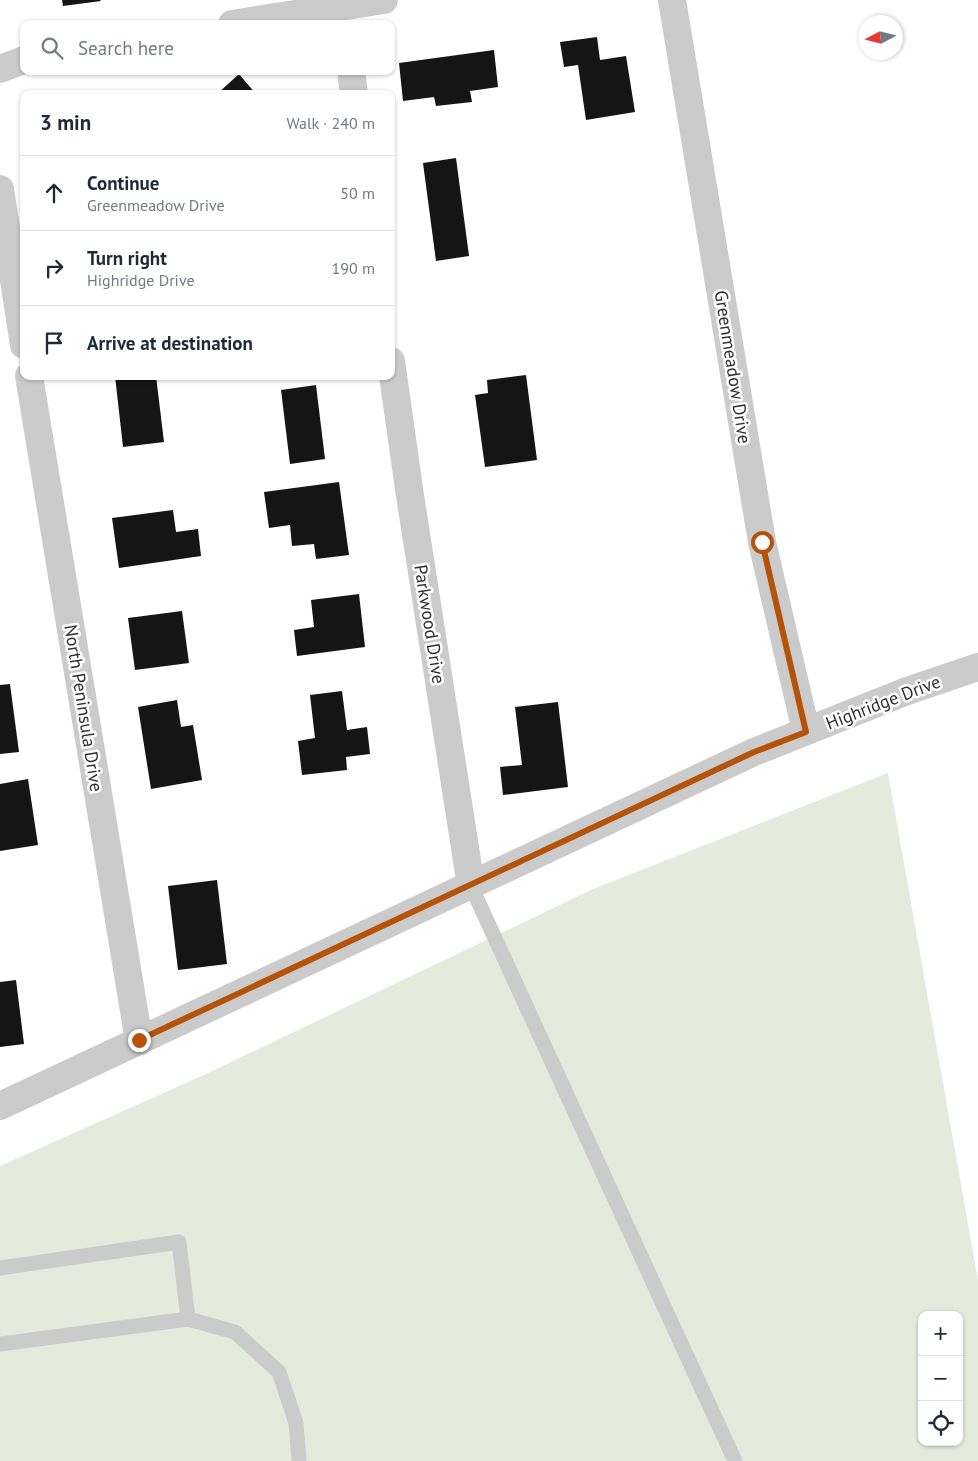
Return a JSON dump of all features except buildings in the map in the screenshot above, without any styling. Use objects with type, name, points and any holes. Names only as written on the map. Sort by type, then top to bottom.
[{"type":"street","points":[[264,20],[343,10],[384,0]]},
{"type":"street","name":"Greenmeadow Drive","points":[[672,0],[762,542],[806,732]]},
{"type":"street","points":[[0,69],[20,62]]},
{"type":"street","points":[[352,75],[353,90]]},
{"type":"street","points":[[0,189],[20,319]]},
{"type":"street","name":"North Peninsula Drive","points":[[29,380],[139,1040]]},
{"type":"street","name":"Parkwood Drive","points":[[394,380],[471,886]]},
{"type":"street","name":"Highridge Drive","points":[[0,1106],[754,752],[907,691],[978,667]]},
{"type":"lane","points":[[471,886],[735,1461]]},
{"type":"lane","points":[[0,1268],[179,1242],[188,1319]]},
{"type":"lane","points":[[0,1344],[188,1319],[235,1332],[279,1372],[296,1423],[299,1461]]},
{"type":"green space","points":[[888,773],[978,1280],[978,1461],[0,1461],[0,1166],[206,1074],[593,889]]},
{"type":"route","points":[[139,1040],[754,752],[806,732],[762,542]]}]
